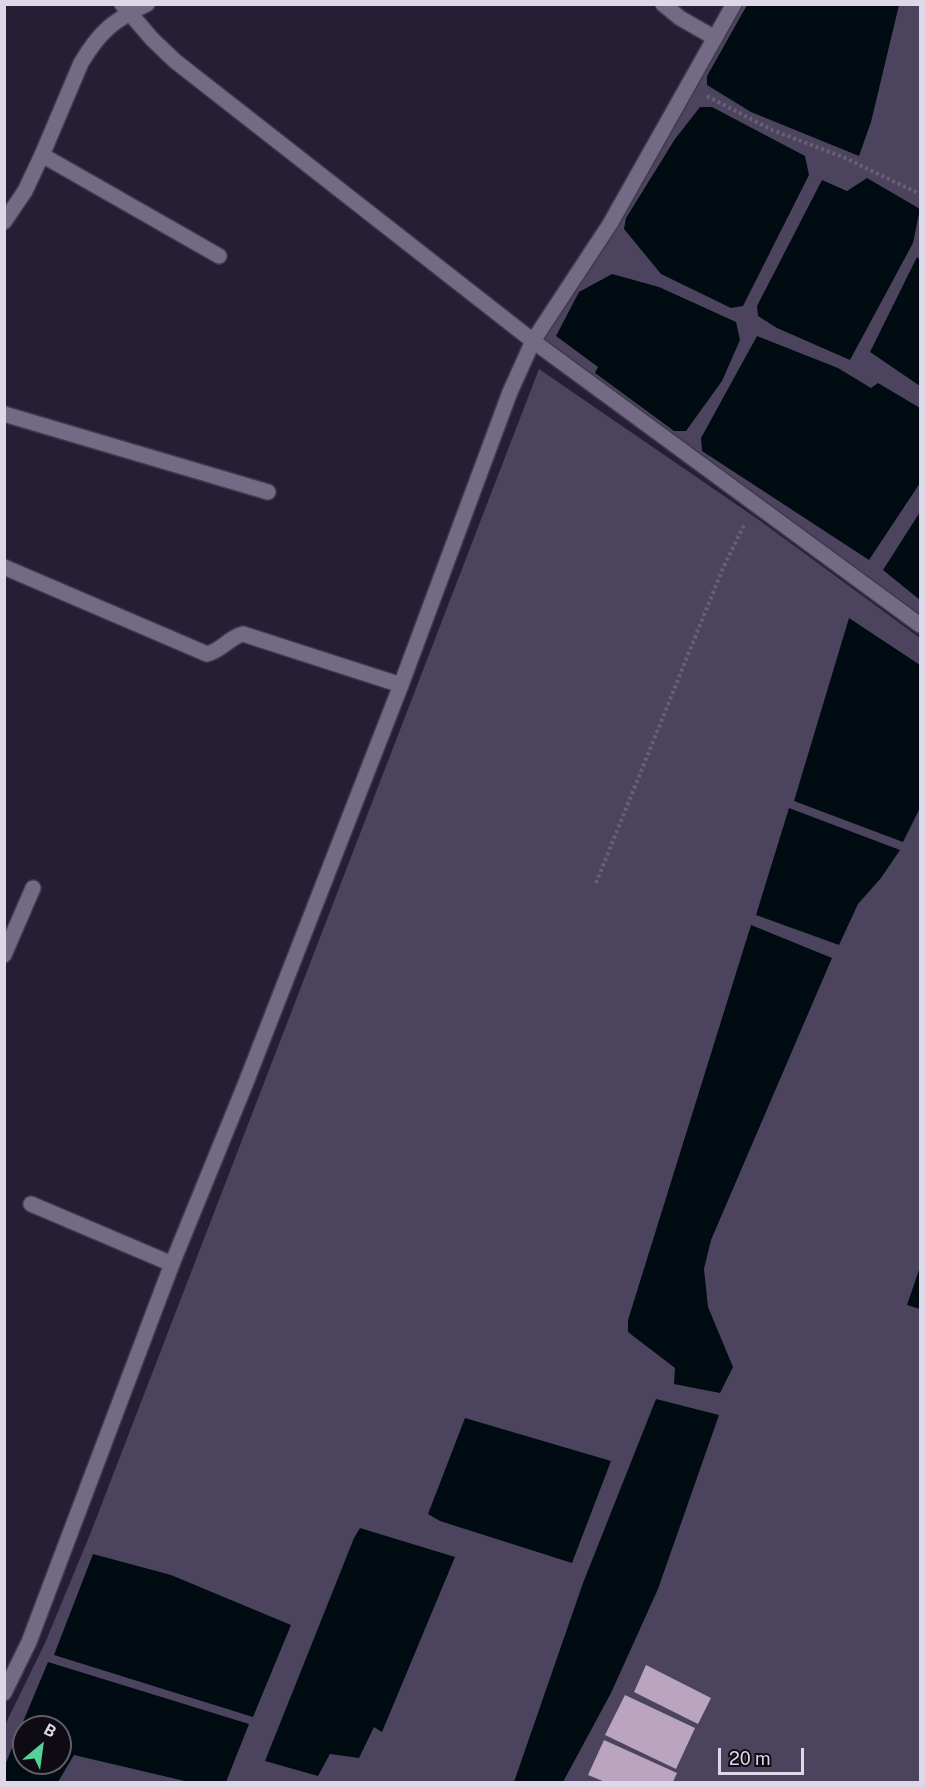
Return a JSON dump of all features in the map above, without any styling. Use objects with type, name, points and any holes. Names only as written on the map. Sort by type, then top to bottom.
[{"type":"street","points":[[4,222],[25,191],[81,63],[92,45],[125,9],[147,4]]},
{"type":"street","points":[[663,4],[680,18],[715,38]]},
{"type":"street","points":[[4,1693],[29,1642],[172,1264],[241,1095],[401,686],[510,392],[533,342],[610,224],[734,4]]},
{"type":"street","points":[[125,9],[175,61],[533,342],[921,625]]},
{"type":"street","points":[[42,155],[219,256]]},
{"type":"street","points":[[4,414],[268,492]]},
{"type":"street","points":[[4,567],[207,654],[217,651],[233,637],[243,634],[401,686]]},
{"type":"street","points":[[4,955],[33,888]]},
{"type":"street","points":[[31,1204],[172,1264]]},
{"type":"path","points":[[688,86],[772,130],[843,157],[921,194]]},
{"type":"path","points":[[596,883],[723,568],[755,503]]},
{"type":"shaded area","points":[[742,5],[920,5],[920,615],[542,341],[615,228]]},
{"type":"shaded area","points":[[747,5],[899,5],[871,122],[859,156],[751,112],[707,85],[707,76]]},
{"type":"shaded area","points":[[700,107],[712,107],[805,156],[809,175],[743,306],[731,308],[661,274],[624,229],[626,218],[675,139]]},
{"type":"shaded area","points":[[867,178],[920,209],[913,243],[850,360],[777,328],[758,316],[757,306],[822,180],[847,191]]},
{"type":"shaded area","points":[[917,257],[920,260],[920,386],[870,352]]},
{"type":"shaded area","points":[[612,274],[659,287],[736,322],[740,340],[722,381],[686,431],[674,431],[595,373],[598,367],[556,336],[579,292]]},
{"type":"shaded area","points":[[757,336],[838,368],[871,388],[878,383],[920,408],[920,483],[869,560],[702,451],[701,438]]},
{"type":"shaded area","points":[[539,369],[759,520],[920,638],[920,1782],[5,1782],[4,1727],[45,1643],[91,1532]]},
{"type":"shaded area","points":[[920,512],[920,600],[883,570]]},
{"type":"shaded area","points":[[849,618],[920,665],[920,808],[903,842],[794,801]]},
{"type":"shaded area","points":[[789,808],[900,850],[881,878],[858,904],[839,945],[756,915]]},
{"type":"shaded area","points":[[751,925],[832,958],[711,1240],[704,1269],[708,1307],[733,1367],[720,1393],[674,1384],[675,1368],[628,1332],[628,1320]]},
{"type":"shaded area","points":[[920,1267],[920,1309],[907,1305]]},
{"type":"shaded area","points":[[656,1399],[719,1415],[658,1589],[611,1693],[563,1782],[514,1782],[583,1583]]},
{"type":"shaded area","points":[[465,1418],[611,1461],[572,1563],[440,1521],[428,1514]]},
{"type":"shaded area","points":[[360,1528],[455,1557],[382,1732],[374,1727],[359,1758],[330,1754],[318,1776],[265,1761],[354,1538]]},
{"type":"shaded area","points":[[93,1554],[171,1575],[291,1625],[253,1717],[54,1655]]},
{"type":"shaded area","points":[[48,1662],[249,1724],[226,1782],[189,1782],[74,1755],[72,1758],[72,1715],[26,1715]]},
{"type":"shaded area","points":[[12,1748],[12,1775],[62,1775],[58,1782],[5,1782],[5,1765]]},
{"type":"building","points":[[646,1665],[711,1698],[698,1724],[634,1692]]},
{"type":"building","points":[[625,1695],[695,1728],[676,1769],[605,1735]]},
{"type":"building","points":[[604,1740],[677,1773],[673,1782],[605,1782],[588,1775]]}]
